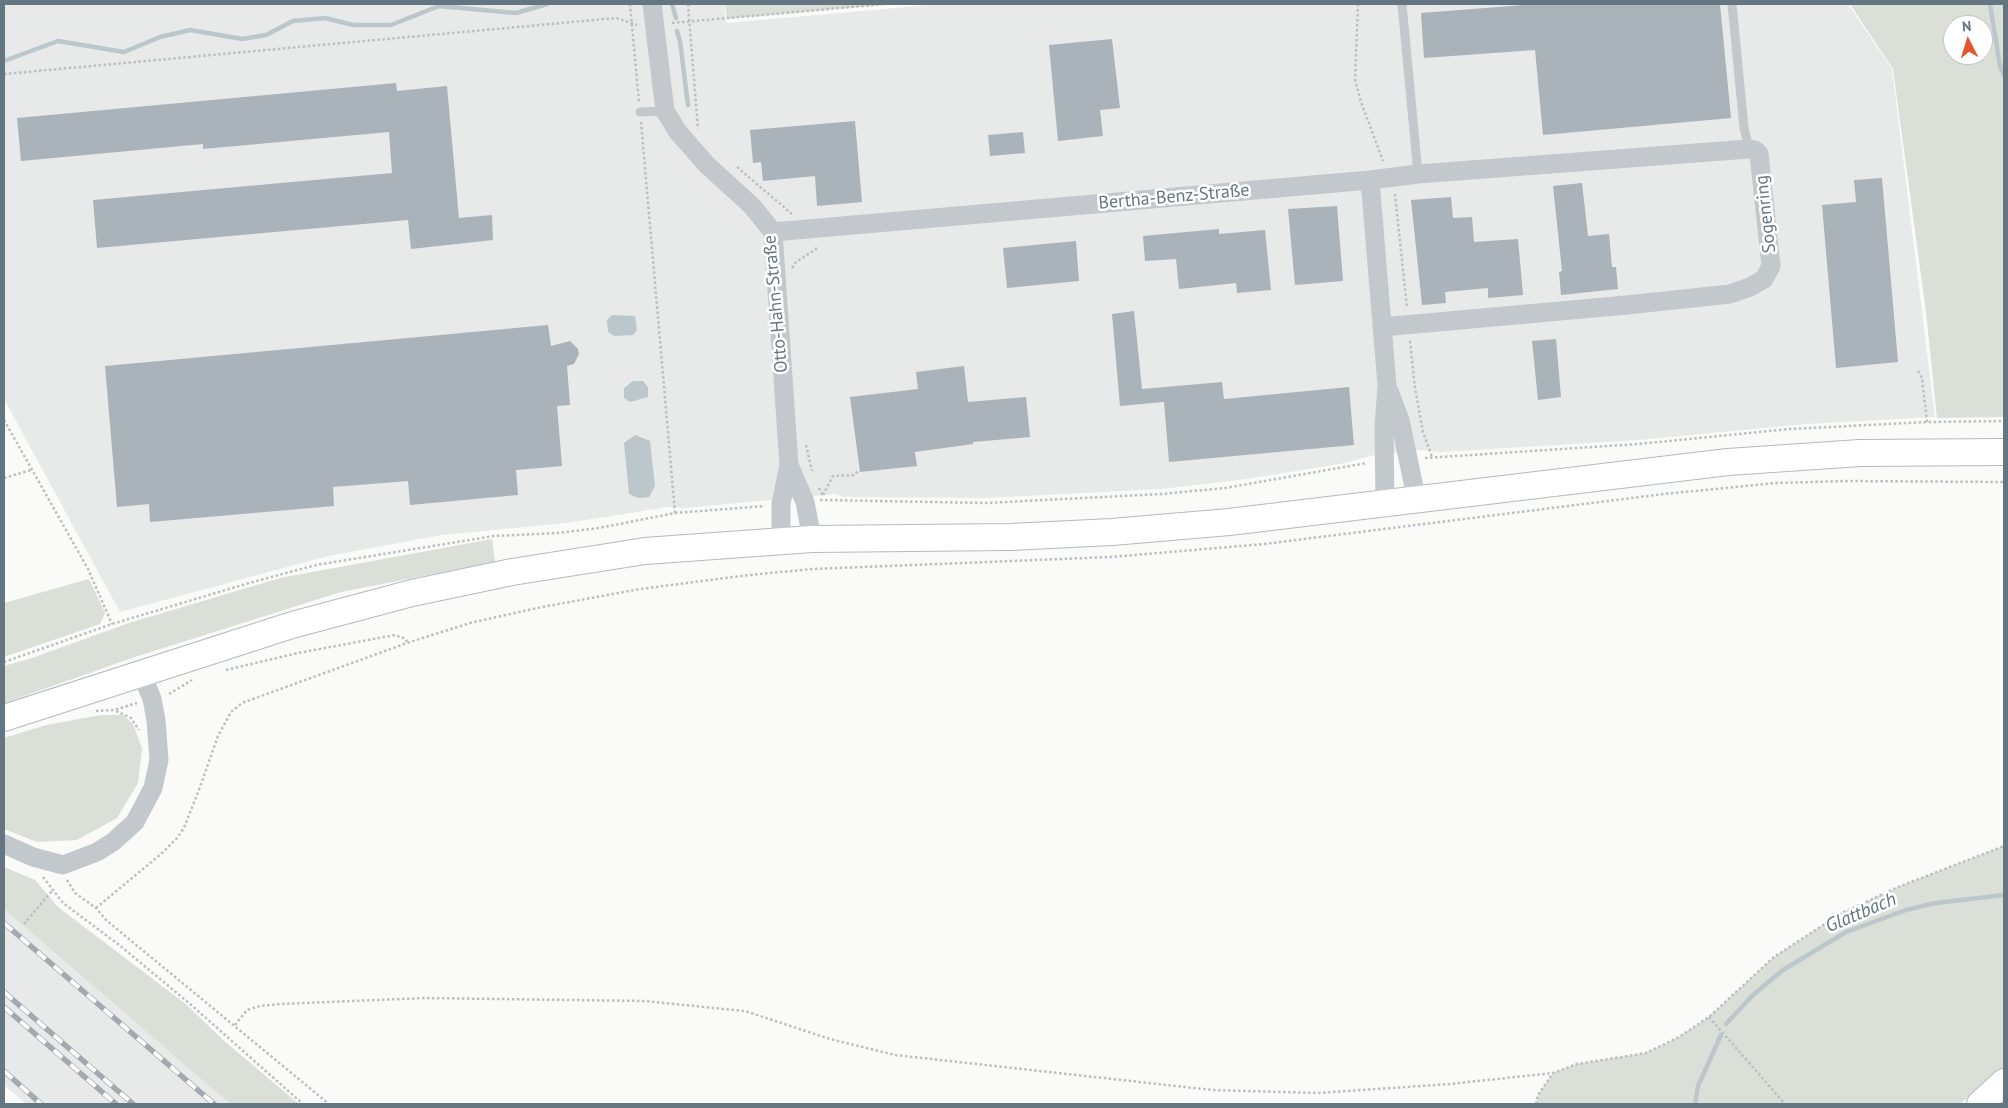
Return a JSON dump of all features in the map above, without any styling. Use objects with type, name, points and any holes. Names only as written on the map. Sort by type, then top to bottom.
[{"type":"street","name":"Otto-Hahn-Straße","points":[[652,4],[665,111],[678,132],[708,165],[752,206],[773,232],[789,465],[781,504],[781,540]]},
{"type":"street","points":[[1385,501],[1384,427],[1387,385],[1382,327],[1379,178],[1749,149]]},
{"type":"street","name":"Sogenring","points":[[1382,327],[1730,294],[1750,287],[1764,279],[1771,266],[1762,169],[1759,154],[1755,150],[1749,149]]},
{"type":"street","name":"Bertha-Benz-Straße","points":[[773,232],[1379,178]]},
{"type":"street","points":[[1387,385],[1400,420],[1416,497]]},
{"type":"street","points":[[4,718],[292,625],[421,591],[596,557],[781,540],[1010,537],[1112,532],[1229,522],[1416,497],[1728,462],[1860,453],[2004,452]]},
{"type":"street","name":"Otto-Hahn-Straße","points":[[789,465],[804,502],[812,539]]},
{"type":"street","points":[[4,844],[44,861],[63,864],[91,855],[126,832],[142,811],[153,788],[158,767],[159,737],[152,699],[142,674]]},
{"type":"street","points":[[1980,1104],[2004,1082]]},
{"type":"lane","points":[[1402,4],[1418,174]]},
{"type":"lane","points":[[1732,4],[1744,128],[1749,149]]},
{"type":"lane","points":[[640,112],[665,111]]},
{"type":"path","points":[[630,4],[675,513]]},
{"type":"path","points":[[4,74],[616,18],[639,26],[885,4]]},
{"type":"path","points":[[1358,4],[1355,79],[1379,178]]},
{"type":"path","points":[[1918,372],[1922,378],[1927,422]]},
{"type":"path","points":[[4,420],[88,569],[112,624]]},
{"type":"path","points":[[4,478],[32,470]]},
{"type":"path","points":[[823,499],[834,476],[854,474],[859,470]]},
{"type":"path","points":[[4,662],[112,624],[249,583],[316,566],[494,536],[600,528],[675,513],[781,504]]},
{"type":"path","points":[[96,908],[177,838],[184,828],[218,736],[236,707],[254,697],[407,643],[406,639],[395,635],[298,653],[218,671]]},
{"type":"path","points":[[142,736],[131,718],[114,710],[168,694],[194,679]]},
{"type":"path","points":[[235,1024],[248,1010],[260,1006],[280,1004],[424,998],[645,1001],[746,1011],[830,1038],[895,1055],[1212,1090],[1318,1093],[1450,1084],[1552,1073],[1577,1064],[1646,1053],[1679,1037],[1709,1017],[1774,958],[1833,918],[1898,887],[2004,846]]},
{"type":"path","points":[[44,861],[39,870],[52,890],[64,903],[118,944],[189,1003],[303,1104]]},
{"type":"path","points":[[63,864],[66,879],[75,893],[96,908],[106,920],[235,1024],[329,1104]]},
{"type":"path","points":[[24,924],[52,890]]},
{"type":"path","points":[[1709,1017],[1785,1104]]},
{"type":"path","points":[[1536,1104],[1538,1096],[1552,1073]]},
{"type":"shaded area","points":[[4,4],[724,4],[726,23],[941,4],[1848,4],[1892,69],[1935,417],[1806,424],[1639,440],[1441,452],[1419,450],[1375,455],[1340,464],[1239,480],[1161,489],[987,498],[843,497],[835,494],[685,508],[668,507],[566,523],[442,535],[328,556],[120,612],[4,399]]},
{"type":"shaded area","points":[[725,4],[894,4],[727,19]]},
{"type":"shaded area","points":[[1850,4],[2004,4],[2004,417],[1937,418],[1926,312],[1893,69]]},
{"type":"shaded area","points":[[612,315],[635,316],[637,330],[633,335],[614,336],[608,332],[607,320]]},
{"type":"shaded area","points":[[633,381],[643,381],[648,387],[648,397],[630,402],[624,398],[624,388]]},
{"type":"shaded area","points":[[635,435],[650,441],[655,486],[649,497],[638,498],[629,494],[624,443]]},
{"type":"shaded area","points":[[492,539],[495,562],[341,592],[135,657],[4,703],[4,666],[32,658],[129,623],[280,578]]},
{"type":"shaded area","points":[[89,579],[105,613],[100,624],[4,657],[4,603]]},
{"type":"shaded area","points":[[101,715],[123,715],[133,724],[142,748],[138,783],[117,818],[77,840],[37,842],[4,829],[4,738],[46,725]]},
{"type":"shaded area","points":[[2004,846],[2004,1067],[1960,1104],[1536,1104],[1538,1095],[1553,1073],[1577,1064],[1646,1053],[1679,1037],[1709,1017],[1774,957],[1840,914],[1898,887]]},
{"type":"shaded area","points":[[4,867],[35,880],[58,907],[187,1005],[223,1040],[299,1104],[230,1104],[4,909]]},
{"type":"shaded area","points":[[4,909],[230,1104],[26,1104],[4,1085]]},
{"type":"building","points":[[1536,4],[1720,4],[1731,118],[1543,135],[1535,50],[1424,58],[1421,13]]},
{"type":"building","points":[[1112,39],[1120,108],[1100,110],[1103,136],[1058,141],[1049,45]]},
{"type":"building","points":[[396,83],[397,91],[447,86],[459,218],[492,215],[493,240],[411,249],[408,220],[97,248],[93,200],[392,173],[389,132],[203,149],[203,144],[21,161],[17,118]]},
{"type":"building","points":[[855,121],[862,202],[817,206],[815,176],[763,181],[761,162],[753,163],[750,130]]},
{"type":"building","points":[[1023,132],[1025,153],[990,156],[988,135]]},
{"type":"building","points":[[1882,178],[1898,362],[1836,368],[1822,205],[1856,202],[1854,180]]},
{"type":"building","points":[[1582,183],[1588,236],[1609,234],[1612,267],[1616,267],[1618,289],[1561,295],[1559,272],[1562,271],[1553,186]]},
{"type":"building","points":[[1451,197],[1453,218],[1472,217],[1474,242],[1518,239],[1523,295],[1488,298],[1488,288],[1445,292],[1446,303],[1422,305],[1411,200]]},
{"type":"building","points":[[1337,206],[1343,281],[1295,285],[1288,209]]},
{"type":"building","points":[[1219,229],[1219,234],[1265,230],[1271,290],[1237,293],[1236,283],[1179,289],[1176,259],[1145,261],[1143,236]]},
{"type":"building","points":[[1076,241],[1079,281],[1007,288],[1003,248]]},
{"type":"building","points":[[1134,311],[1142,389],[1222,382],[1224,399],[1349,387],[1354,445],[1169,462],[1164,402],[1120,406],[1112,314]]},
{"type":"building","points":[[548,325],[551,346],[570,341],[578,349],[579,354],[574,364],[567,366],[570,405],[557,406],[562,466],[516,470],[518,495],[410,505],[408,481],[333,487],[334,506],[150,522],[149,504],[117,507],[105,366]]},
{"type":"building","points":[[1556,339],[1561,397],[1538,400],[1532,341]]},
{"type":"building","points":[[964,366],[968,402],[1026,397],[1030,437],[973,442],[973,444],[915,452],[917,466],[860,472],[850,397],[918,389],[916,372]]},
{"type":"waterway","points":[[4,61],[58,41],[124,52],[160,37],[190,30],[242,39],[266,35],[293,21],[325,18],[353,25],[391,25],[439,6],[516,13],[547,4]]},
{"type":"waterway","points":[[672,4],[676,18]]},
{"type":"waterway","points":[[1990,4],[2000,66],[2004,75]]},
{"type":"waterway","points":[[677,31],[688,105]]},
{"type":"waterway","name":"Glattbach","points":[[1726,1024],[1753,995],[1783,970],[1846,932],[1906,910],[1936,903],[2004,895]]},
{"type":"waterway","name":"Glattbach","points":[[1695,1104],[1698,1086],[1721,1035]]},
{"type":"railway","points":[[4,923],[214,1104]]},
{"type":"railway","points":[[4,992],[133,1104]]},
{"type":"railway","points":[[4,1007],[116,1104]]},
{"type":"railway","points":[[4,1071],[41,1104]]}]
